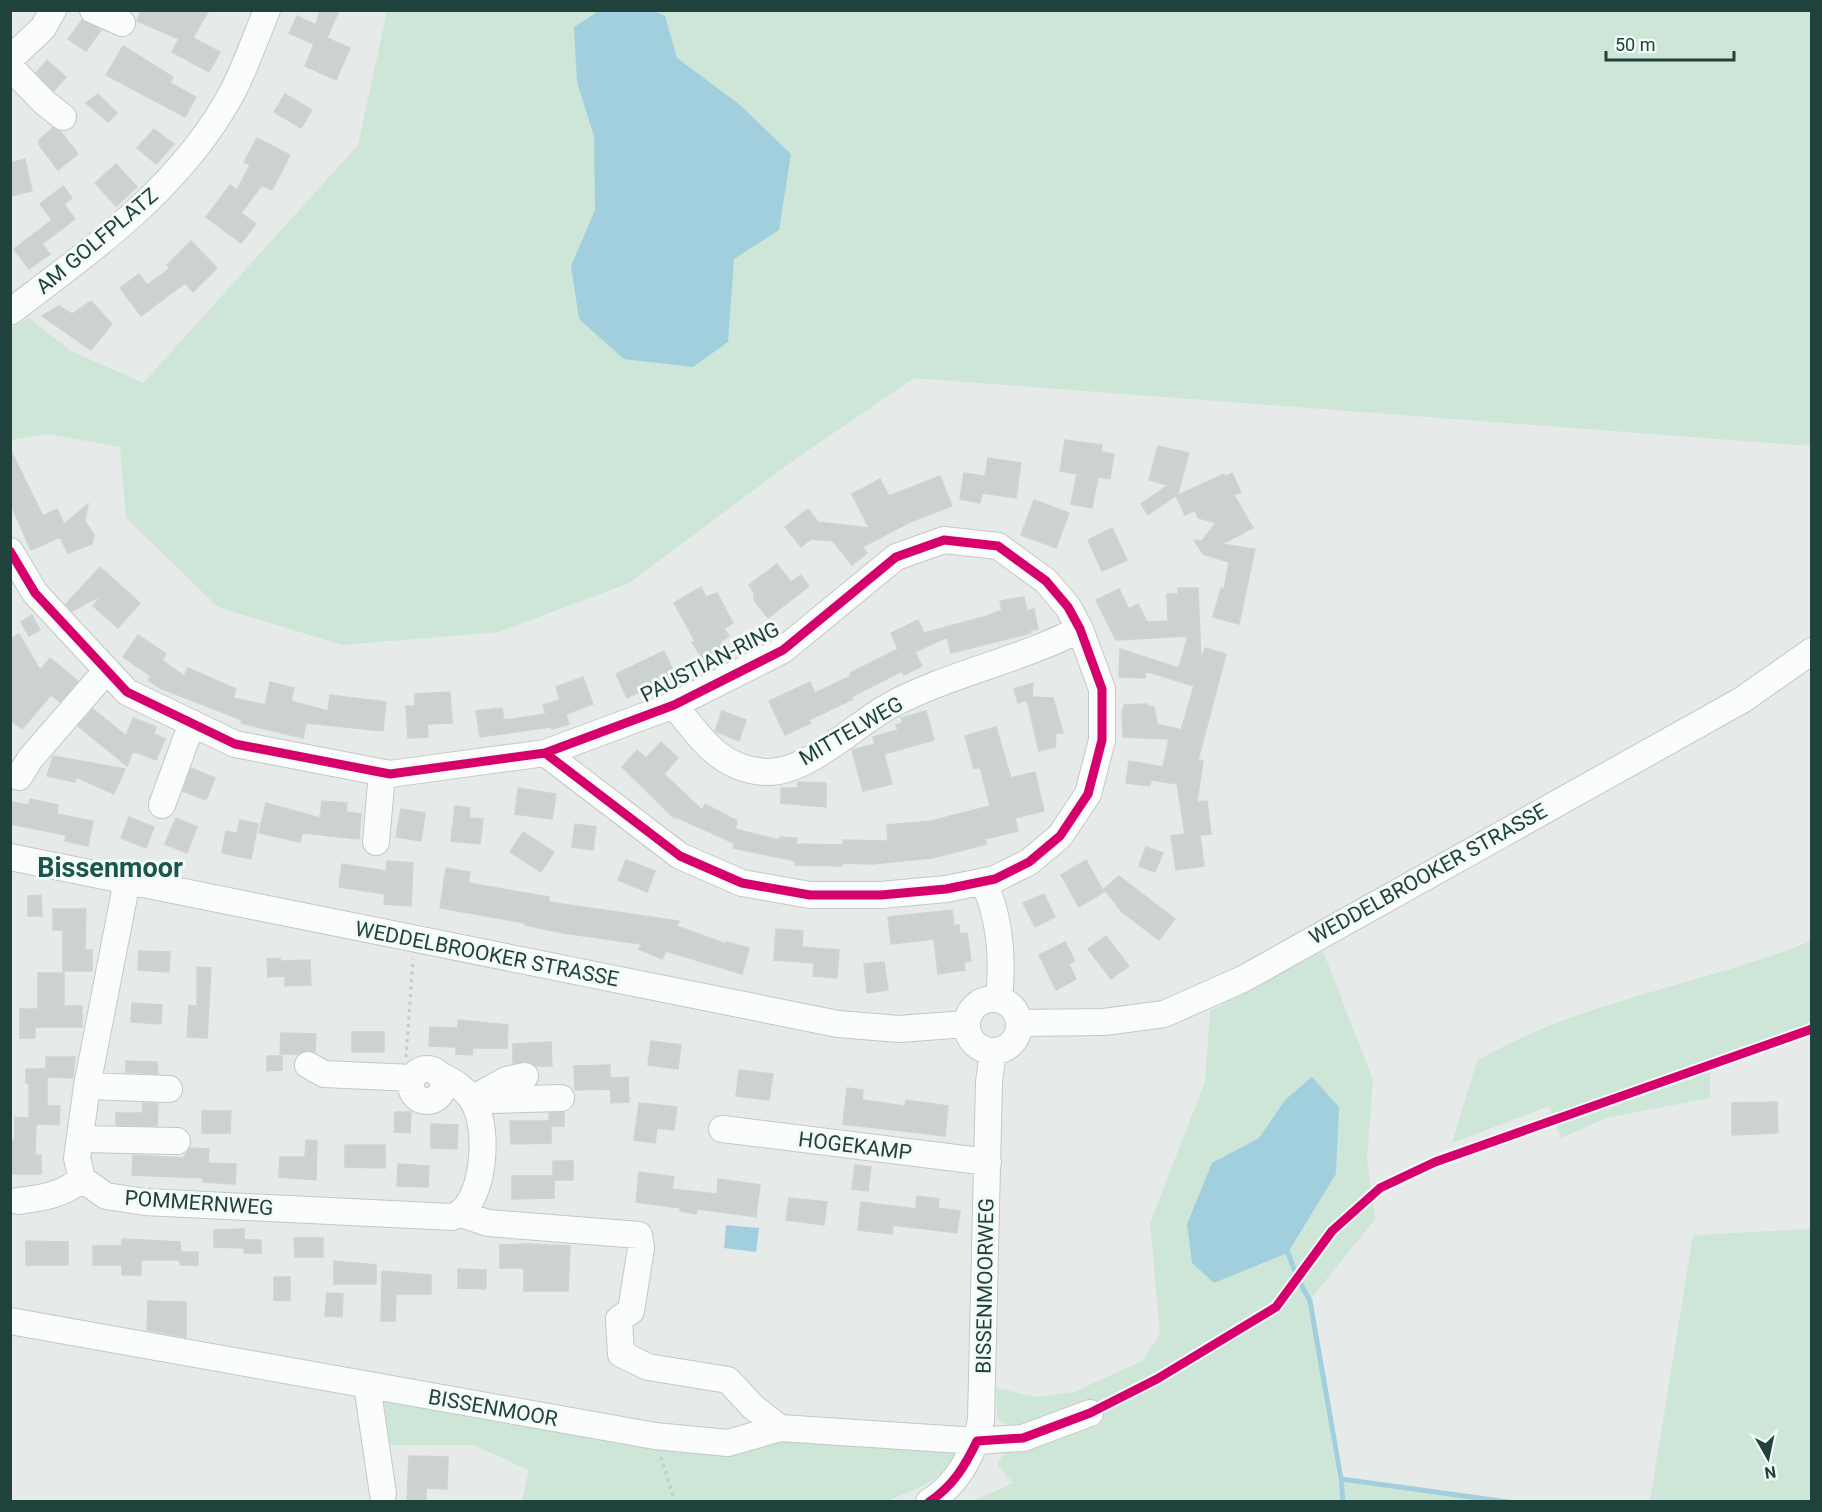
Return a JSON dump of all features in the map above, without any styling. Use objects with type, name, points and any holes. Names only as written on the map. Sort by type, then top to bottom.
[{"type":"street","points":[[10,59],[43,28],[53,10]]},
{"type":"street","points":[[93,10],[122,23]]},
{"type":"street","name":"AM GOLFPLATZ","points":[[10,312],[126,224],[173,177],[204,136],[233,90],[267,10]]},
{"type":"street","points":[[10,67],[63,117]]},
{"type":"street","name":"PAUSTIAN-RING","points":[[10,551],[35,593],[127,692],[236,744],[382,773],[390,774],[545,753],[674,705],[783,650],[896,557],[944,540],[998,546],[1046,581],[1068,607],[1080,629],[1101,689],[1102,740],[1088,794],[1060,836],[1029,862],[984,883],[881,895],[810,895],[742,883],[680,856],[545,753]]},
{"type":"street","name":"MITTELWEG","points":[[674,705],[704,743],[728,763],[767,772],[807,762],[889,706],[973,670],[1045,647],[1080,629]]},
{"type":"street","name":"WEDDELBROOKER STRASSE","points":[[1019,1023],[1104,1022],[1164,1014],[1243,979],[1742,700],[1812,651]]},
{"type":"street","points":[[19,777],[30,759],[107,670]]},
{"type":"street","points":[[162,805],[192,723]]},
{"type":"street","points":[[376,842],[382,773]]},
{"type":"street","name":"WEDDELBROOKER STRASSE","points":[[10,857],[838,1024],[899,1029],[966,1024]]},
{"type":"street","points":[[18,1201],[48,1197],[71,1189],[82,1179],[77,1158],[87,1086],[127,881]]},
{"type":"street","points":[[984,883],[998,919],[999,999]]},
{"type":"street","points":[[999,999],[1013,1008],[1019,1023],[1015,1040],[1009,1046],[993,1051],[984,1050],[971,1040],[966,1024],[976,1004],[983,1000],[999,999]]},
{"type":"street","name":"BISSENMOORWEG","points":[[929,1502],[943,1493],[963,1470],[977,1441],[981,1420],[993,1051]]},
{"type":"street","points":[[308,1065],[324,1074],[426,1074],[458,1084],[473,1101],[483,1124],[478,1187],[468,1208],[461,1214]]},
{"type":"street","points":[[473,1101],[506,1080],[525,1076]]},
{"type":"street","points":[[87,1086],[169,1089]]},
{"type":"street","points":[[473,1101],[561,1098]]},
{"type":"street","name":"HOGEKAMP","points":[[722,1130],[988,1162]]},
{"type":"street","points":[[80,1139],[177,1141]]},
{"type":"street","name":"POMMERNWEG","points":[[82,1179],[106,1196],[145,1202],[452,1217],[461,1214]]},
{"type":"street","points":[[461,1214],[488,1223],[639,1235],[641,1248],[631,1311],[619,1319],[621,1354],[648,1367],[728,1380],[760,1413],[780,1428]]},
{"type":"street","name":"BISSENMOOR","points":[[10,1321],[655,1436],[728,1443],[780,1428],[977,1441],[1023,1438],[1090,1413]]},
{"type":"street","points":[[367,1385],[383,1494]]},
{"type":"path","points":[[415,940],[406,1058],[426,1074]]},
{"type":"path","points":[[655,1436],[675,1502]]},
{"type":"green space","points":[[387,11],[1811,11],[1811,446],[914,378],[797,458],[629,583],[499,632],[342,645],[218,607],[126,518],[120,447],[48,434],[11,440],[11,328],[29,318],[69,350],[143,383],[358,145]]},
{"type":"green space","points":[[1811,941],[1811,1023],[1710,1059],[1710,1098],[1606,1118],[1561,1138],[1549,1106],[1452,1143],[1477,1061],[1516,1040],[1557,1023]]},
{"type":"green space","points":[[1323,951],[1373,1080],[1367,1159],[1375,1219],[1309,1301],[1341,1501],[971,1502],[1013,1483],[997,1464],[1017,1433],[997,1418],[996,1388],[1037,1397],[1074,1392],[1142,1361],[1160,1334],[1150,1223],[1205,1082],[1210,1011]],"holes":[[[1259,1138],[1336,1174],[1289,1253],[1214,1283],[1212,1163]]]},
{"type":"green space","points":[[1811,1229],[1811,1501],[1650,1501],[1693,1235]]},
{"type":"green space","points":[[384,1393],[657,1442],[779,1432],[959,1449],[945,1469],[929,1482],[888,1501],[522,1501],[529,1470],[473,1445],[387,1445]]},
{"type":"green space","points":[[1343,1482],[1491,1501],[1345,1501]]},
{"type":"water","points":[[599,11],[654,11],[665,16],[677,58],[740,105],[791,154],[779,230],[734,259],[728,342],[693,367],[624,359],[579,319],[571,266],[595,210],[594,136],[577,82],[574,27]]},
{"type":"water","points":[[1312,1077],[1339,1107],[1336,1174],[1288,1253],[1214,1283],[1192,1263],[1187,1224],[1212,1163],[1259,1138],[1285,1100]]},
{"type":"water","points":[[726,1225],[759,1228],[756,1252],[724,1248]]},
{"type":"building","points":[[141,10],[209,10],[193,38],[220,52],[209,72],[172,52],[179,39],[137,21]]},
{"type":"building","points":[[320,10],[339,10],[327,38],[350,48],[336,80],[305,66],[314,44],[289,33],[297,16],[316,25]]},
{"type":"building","points":[[82,20],[101,30],[86,51],[68,39]]},
{"type":"building","points":[[123,46],[173,77],[170,83],[196,97],[185,117],[106,75]]},
{"type":"building","points":[[47,60],[66,77],[54,91],[36,73]]},
{"type":"building","points":[[98,94],[117,113],[108,122],[86,103]]},
{"type":"building","points":[[285,94],[312,110],[301,128],[274,112]]},
{"type":"building","points":[[53,128],[61,132],[78,154],[58,170],[39,145],[39,140]]},
{"type":"building","points":[[154,129],[174,144],[156,164],[137,148]]},
{"type":"building","points":[[257,138],[290,155],[272,190],[262,185],[241,213],[256,224],[241,243],[206,217],[230,185],[237,190],[250,165],[244,162]]},
{"type":"building","points":[[25,159],[32,191],[10,196],[10,163]]},
{"type":"building","points":[[116,164],[137,187],[116,206],[95,183]]},
{"type":"building","points":[[63,186],[72,198],[64,204],[75,219],[42,244],[50,254],[29,269],[14,249],[52,220],[40,204]]},
{"type":"building","points":[[191,241],[217,268],[193,292],[185,283],[141,316],[120,288],[139,274],[147,285],[170,268],[167,265]]},
{"type":"building","points":[[91,301],[112,324],[91,350],[42,316],[59,306],[72,314]]},
{"type":"building","points":[[1065,440],[1102,445],[1101,452],[1114,454],[1110,479],[1098,477],[1092,508],[1071,504],[1077,474],[1060,471]]},
{"type":"building","points":[[1158,446],[1189,453],[1178,494],[1148,515],[1141,504],[1168,485],[1149,480]]},
{"type":"building","points":[[10,449],[43,516],[57,509],[64,524],[88,504],[85,521],[94,535],[92,544],[68,553],[60,537],[31,550],[10,503]]},
{"type":"building","points":[[988,458],[1021,463],[1016,498],[982,493],[980,503],[960,499],[964,473],[985,476]]},
{"type":"building","points":[[1232,473],[1241,492],[1234,495],[1253,528],[1222,544],[1255,549],[1239,624],[1213,617],[1221,588],[1224,589],[1229,562],[1203,554],[1194,540],[1202,541],[1216,523],[1198,518],[1195,510],[1185,515],[1176,496],[1224,474],[1225,477]]},
{"type":"building","points":[[940,476],[952,506],[910,522],[862,547],[867,553],[852,565],[833,541],[811,539],[801,547],[785,527],[808,509],[818,522],[869,528],[852,494],[880,479],[889,496]]},
{"type":"building","points":[[1034,500],[1069,513],[1056,548],[1021,535]]},
{"type":"building","points":[[1112,528],[1127,560],[1102,571],[1088,540]]},
{"type":"building","points":[[777,564],[791,582],[801,575],[809,586],[768,618],[754,600],[754,593],[749,585]]},
{"type":"building","points":[[100,567],[140,603],[118,628],[93,606],[102,595],[72,611],[66,604]]},
{"type":"building","points":[[701,587],[706,597],[717,593],[733,623],[724,628],[729,636],[720,642],[725,650],[704,662],[674,603]]},
{"type":"building","points":[[1178,588],[1198,588],[1201,660],[1205,648],[1226,654],[1198,760],[1203,761],[1197,802],[1207,801],[1211,834],[1200,835],[1204,866],[1176,870],[1171,836],[1185,834],[1177,784],[1151,780],[1150,786],[1126,783],[1129,761],[1163,767],[1169,739],[1123,737],[1122,712],[1124,705],[1147,704],[1147,706],[1154,707],[1157,724],[1181,730],[1194,686],[1145,671],[1145,678],[1119,677],[1120,649],[1179,668],[1188,636],[1116,640],[1096,600],[1119,589],[1129,609],[1138,604],[1147,622],[1168,621],[1167,594],[1178,594]]},
{"type":"building","points":[[1024,597],[1027,611],[1034,609],[1038,629],[1030,630],[1031,633],[951,653],[947,637],[915,652],[922,666],[904,675],[902,671],[851,697],[853,699],[809,720],[811,723],[785,735],[769,701],[810,682],[815,693],[851,676],[850,673],[898,649],[891,633],[918,620],[924,633],[987,616],[1002,610],[1000,601]]},
{"type":"building","points":[[32,615],[40,630],[29,636],[21,622]]},
{"type":"building","points":[[19,634],[40,670],[50,658],[78,681],[60,702],[51,695],[22,729],[10,720],[10,639]]},
{"type":"building","points":[[138,635],[166,654],[162,660],[184,676],[188,668],[236,689],[233,698],[265,705],[270,682],[294,688],[291,701],[328,711],[330,695],[386,702],[383,731],[306,723],[303,738],[241,723],[242,720],[160,688],[148,680],[151,676],[123,657]]},
{"type":"building","points":[[664,651],[677,679],[647,693],[645,689],[627,698],[616,674]]},
{"type":"building","points":[[583,677],[593,704],[566,714],[569,724],[552,729],[551,727],[480,737],[476,711],[502,708],[504,720],[546,714],[543,705],[560,700],[556,687]]},
{"type":"building","points":[[1033,683],[1032,697],[1053,698],[1063,733],[1056,733],[1055,747],[1039,751],[1027,700],[1018,703],[1014,689]]},
{"type":"building","points":[[450,692],[452,723],[427,724],[428,737],[408,738],[406,706],[415,706],[415,694]]},
{"type":"building","points":[[93,709],[126,736],[133,718],[156,727],[154,734],[165,739],[156,760],[133,751],[127,766],[78,726]]},
{"type":"building","points":[[722,711],[746,720],[739,741],[715,731]]},
{"type":"building","points":[[926,711],[934,740],[884,754],[892,784],[863,791],[852,750],[875,744],[873,737],[898,730],[896,725],[903,723],[901,718]]},
{"type":"building","points":[[996,727],[1011,778],[1035,772],[1044,811],[1015,818],[1018,831],[985,839],[987,844],[932,858],[872,864],[843,863],[842,866],[795,865],[796,861],[733,848],[734,843],[674,818],[622,767],[637,750],[646,758],[661,742],[678,758],[664,774],[702,810],[705,804],[737,821],[735,829],[779,840],[780,837],[797,838],[796,844],[843,845],[843,840],[888,841],[887,825],[931,821],[990,806],[980,767],[974,769],[965,736]]},
{"type":"building","points":[[53,756],[125,769],[114,794],[76,777],[75,782],[47,776]]},
{"type":"building","points":[[191,768],[215,778],[206,800],[183,791]]},
{"type":"building","points":[[798,782],[826,783],[826,807],[781,803],[781,788],[798,788]]},
{"type":"building","points":[[518,788],[556,794],[552,819],[515,814]]},
{"type":"building","points":[[30,799],[58,805],[57,814],[93,821],[88,846],[65,841],[66,835],[10,824],[10,802],[29,805]]},
{"type":"building","points":[[322,801],[347,803],[346,812],[361,814],[359,839],[302,833],[300,842],[259,833],[266,803],[320,818]]},
{"type":"building","points":[[455,806],[470,808],[469,818],[483,819],[480,844],[451,841]]},
{"type":"building","points":[[401,809],[425,813],[421,841],[396,837]]},
{"type":"building","points":[[129,817],[154,827],[146,848],[121,838]]},
{"type":"building","points":[[176,818],[197,827],[187,853],[165,844]]},
{"type":"building","points":[[240,820],[258,824],[251,859],[222,853],[226,831],[237,833]]},
{"type":"building","points":[[575,824],[596,827],[593,850],[572,847]]},
{"type":"building","points":[[523,832],[554,852],[541,872],[510,852]]},
{"type":"building","points":[[1146,847],[1163,853],[1155,872],[1139,866]]},
{"type":"building","points":[[626,860],[655,871],[647,892],[618,880]]},
{"type":"building","points":[[1086,860],[1104,892],[1079,907],[1061,875]]},
{"type":"building","points":[[387,861],[413,863],[411,906],[384,904],[385,894],[339,887],[342,864],[386,871]]},
{"type":"building","points":[[446,868],[470,872],[468,883],[549,897],[549,902],[679,921],[677,926],[726,944],[727,942],[749,948],[742,974],[666,951],[662,959],[639,949],[641,944],[563,933],[525,925],[525,923],[440,908]]},
{"type":"building","points":[[1119,876],[1175,919],[1159,940],[1122,912],[1104,889]]},
{"type":"building","points":[[1044,894],[1055,917],[1035,927],[1023,903]]},
{"type":"building","points":[[41,895],[42,916],[28,916],[28,896]]},
{"type":"building","points":[[53,909],[86,909],[85,950],[92,950],[92,971],[63,971],[63,930],[53,930]]},
{"type":"building","points":[[952,910],[954,926],[959,925],[960,934],[967,933],[971,961],[964,962],[965,970],[938,974],[934,939],[891,944],[888,917]]},
{"type":"building","points":[[776,929],[803,931],[802,947],[839,950],[837,978],[813,976],[814,963],[774,960]]},
{"type":"building","points":[[1106,936],[1129,966],[1111,979],[1088,949]]},
{"type":"building","points":[[1065,942],[1075,961],[1069,964],[1076,979],[1056,990],[1039,955]]},
{"type":"building","points":[[139,951],[170,952],[169,972],[138,970]]},
{"type":"building","points":[[280,958],[280,961],[310,960],[311,985],[285,986],[285,976],[268,977],[267,959]]},
{"type":"building","points":[[884,962],[888,990],[867,993],[864,964]]},
{"type":"building","points":[[197,967],[211,968],[207,1038],[187,1037],[189,1005],[197,1006]]},
{"type":"building","points":[[38,973],[64,973],[64,1006],[82,1006],[82,1027],[35,1027],[35,1038],[20,1038],[20,1009],[38,1009]]},
{"type":"building","points":[[132,1003],[162,1005],[161,1024],[131,1022]]},
{"type":"building","points":[[458,1020],[508,1025],[507,1048],[473,1048],[472,1055],[456,1054],[456,1047],[429,1046],[430,1027],[458,1028]]},
{"type":"building","points":[[352,1032],[384,1032],[384,1052],[352,1052]]},
{"type":"building","points":[[281,1033],[316,1034],[315,1052],[307,1050],[298,1054],[280,1054]]},
{"type":"building","points":[[651,1041],[681,1045],[678,1069],[648,1065]]},
{"type":"building","points":[[551,1042],[552,1066],[536,1066],[529,1062],[513,1063],[513,1044]]},
{"type":"building","points":[[267,1056],[282,1056],[282,1070],[267,1071]]},
{"type":"building","points":[[46,1057],[75,1057],[73,1078],[47,1077],[47,1106],[60,1106],[59,1125],[36,1124],[35,1155],[41,1155],[41,1174],[12,1174],[10,1140],[15,1140],[15,1117],[29,1118],[29,1084],[26,1083],[26,1069],[46,1069]]},
{"type":"building","points":[[126,1061],[157,1062],[158,1074],[126,1072]]},
{"type":"building","points":[[610,1065],[610,1078],[628,1077],[629,1102],[611,1103],[611,1089],[575,1090],[574,1066]]},
{"type":"building","points":[[739,1070],[773,1074],[769,1100],[736,1096]]},
{"type":"building","points":[[847,1088],[863,1090],[862,1100],[905,1106],[906,1100],[948,1106],[945,1136],[843,1124]]},
{"type":"building","points":[[1777,1102],[1778,1133],[1732,1135],[1732,1103]]},
{"type":"building","points":[[143,1103],[158,1104],[157,1126],[116,1125],[116,1113],[142,1113]]},
{"type":"building","points":[[639,1103],[677,1107],[674,1130],[657,1128],[655,1143],[634,1140]]},
{"type":"building","points":[[202,1111],[231,1111],[230,1133],[202,1133]]},
{"type":"building","points":[[395,1112],[411,1112],[410,1133],[394,1132]]},
{"type":"building","points":[[564,1112],[564,1126],[551,1126],[551,1143],[511,1144],[510,1121],[549,1121],[549,1113]]},
{"type":"building","points":[[431,1124],[458,1125],[457,1149],[431,1148]]},
{"type":"building","points":[[306,1140],[317,1141],[316,1180],[279,1177],[280,1157],[305,1157]]},
{"type":"building","points":[[345,1145],[385,1145],[385,1168],[345,1167]]},
{"type":"building","points":[[190,1148],[209,1149],[208,1163],[236,1164],[235,1184],[203,1182],[203,1178],[132,1175],[133,1155],[183,1158]]},
{"type":"building","points":[[553,1161],[573,1161],[573,1180],[554,1180],[554,1198],[512,1199],[512,1176],[553,1176]]},
{"type":"building","points":[[398,1164],[429,1166],[428,1187],[397,1186]]},
{"type":"building","points":[[855,1165],[871,1167],[868,1191],[852,1189]]},
{"type":"building","points":[[639,1172],[674,1177],[672,1189],[717,1194],[718,1179],[760,1185],[756,1217],[697,1209],[696,1214],[680,1211],[680,1208],[636,1202]]},
{"type":"building","points":[[917,1196],[939,1199],[938,1208],[960,1211],[957,1233],[893,1225],[892,1234],[858,1230],[861,1202],[916,1209]]},
{"type":"building","points":[[789,1198],[827,1202],[824,1225],[786,1220]]},
{"type":"building","points":[[244,1229],[244,1248],[214,1247],[214,1230]]},
{"type":"building","points":[[294,1238],[323,1238],[323,1257],[295,1257]]},
{"type":"building","points":[[122,1239],[180,1242],[181,1255],[181,1252],[198,1252],[198,1265],[180,1265],[180,1260],[141,1260],[141,1275],[122,1275],[122,1265],[93,1265],[93,1246],[122,1246]]},
{"type":"building","points":[[244,1240],[261,1240],[261,1253],[244,1253]]},
{"type":"building","points":[[26,1241],[68,1242],[68,1265],[26,1265]]},
{"type":"building","points":[[500,1245],[570,1246],[568,1291],[524,1291],[524,1268],[500,1268]]},
{"type":"building","points":[[334,1261],[376,1265],[376,1284],[334,1284]]},
{"type":"building","points":[[458,1269],[486,1270],[486,1289],[458,1288]]},
{"type":"building","points":[[382,1271],[431,1275],[431,1294],[396,1294],[395,1321],[381,1321]]},
{"type":"building","points":[[274,1277],[290,1277],[290,1301],[274,1300]]},
{"type":"building","points":[[327,1293],[343,1294],[342,1317],[325,1316]]},
{"type":"building","points":[[148,1301],[186,1302],[186,1337],[147,1330]]},
{"type":"building","points":[[409,1456],[448,1457],[447,1489],[426,1488],[426,1502],[407,1502]]},
{"type":"waterway","points":[[1288,1253],[1297,1277]]},
{"type":"waterway","points":[[1298,1279],[1310,1301],[1341,1479],[1508,1502]]},
{"type":"waterway","points":[[1341,1479],[1343,1502]]},
{"type":"cycle path","points":[[10,551],[35,593],[127,692],[235,744],[390,774],[545,753],[674,705],[783,650],[896,557],[944,540],[998,546],[1046,581],[1068,607],[1080,629],[1102,689],[1102,740],[1088,794],[1060,836],[1029,862],[995,879],[946,889],[881,895],[810,895],[742,883],[680,856],[545,753]]},
{"type":"cycle path","points":[[929,1502],[958,1475],[977,1441],[1023,1438],[1090,1413],[1157,1379],[1276,1307],[1332,1231],[1380,1188],[1435,1162],[1812,1029]]},
{"type":"district","name":"Bissenmoor","points":[[110,868]]}]
